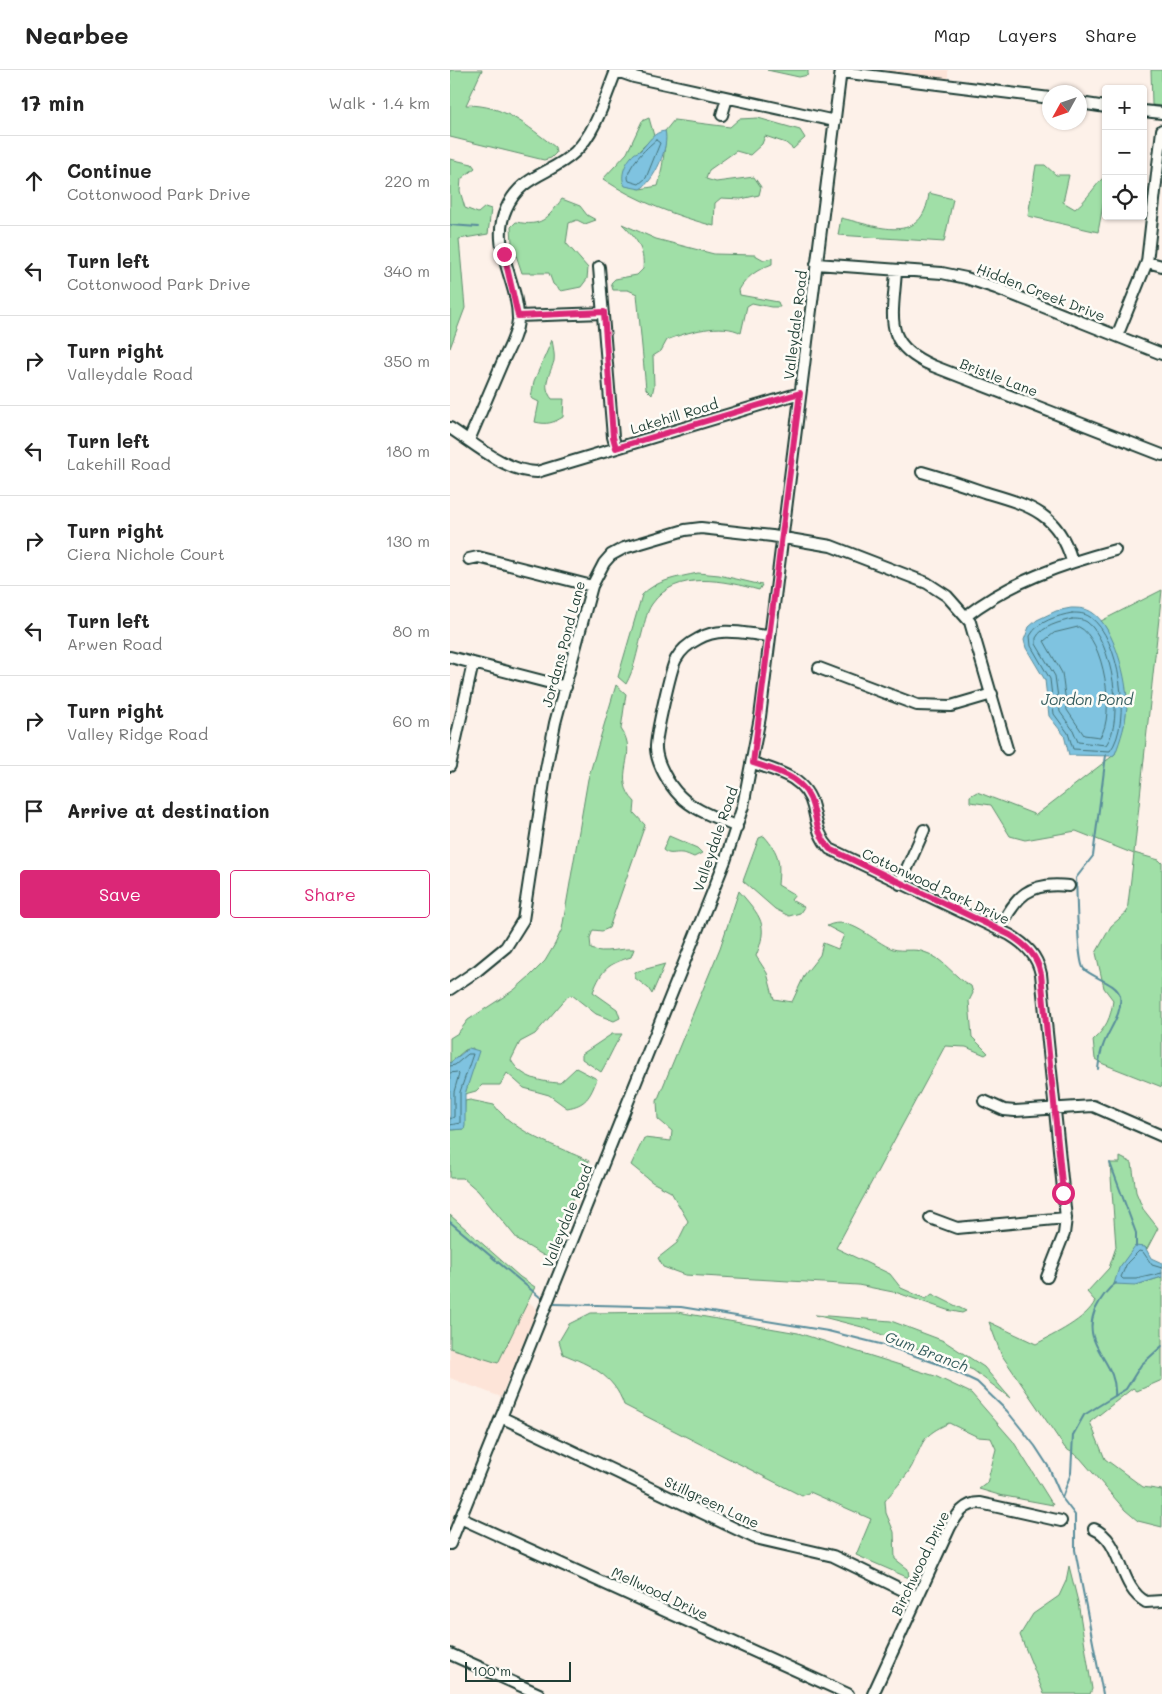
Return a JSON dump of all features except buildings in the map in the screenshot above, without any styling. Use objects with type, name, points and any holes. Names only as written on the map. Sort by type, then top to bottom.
[{"type":"street","points":[[469,440],[514,336],[518,316],[501,238],[505,210],[515,193],[528,180],[573,154],[583,144],[615,71],[727,98],[835,121]]},
{"type":"street","points":[[841,71],[1042,97]]},
{"type":"street","name":"Valleydale Road","points":[[450,1544],[737,827],[753,763],[841,71]]},
{"type":"street","points":[[722,115],[727,98]]},
{"type":"street","points":[[1087,104],[1102,106]]},
{"type":"street","points":[[1147,111],[1162,113]]},
{"type":"street","points":[[1117,336],[1147,262],[1162,130]]},
{"type":"street","points":[[1147,262],[1162,266]]},
{"type":"street","name":"Hidden Creek Drive","points":[[816,264],[942,273],[966,278],[996,288],[1162,354]]},
{"type":"street","points":[[600,267],[613,437],[616,448]]},
{"type":"street","name":"Bristle Lane","points":[[896,271],[893,319],[900,344],[908,354],[933,366],[1162,455]]},
{"type":"street","points":[[518,316],[604,312]]},
{"type":"street","name":"Lakehill Road","points":[[450,428],[511,466],[528,472],[555,468],[800,393]]},
{"type":"street","points":[[922,472],[1032,507],[1057,528],[1067,546],[1072,561]]},
{"type":"street","name":"Jordans Pond Lane","points":[[450,989],[478,970],[506,947],[523,920],[528,901],[546,769],[555,724],[592,586],[597,573],[610,555],[624,548],[685,530],[700,528],[782,537],[831,546],[914,577],[947,596],[966,616],[977,641],[1007,749]]},
{"type":"street","points":[[966,616],[987,600],[1019,582],[1072,561],[1115,550]]},
{"type":"street","points":[[469,559],[478,557],[592,586]]},
{"type":"street","points":[[737,827],[697,808],[680,796],[661,766],[656,749],[657,734],[676,659],[686,646],[700,638],[720,631],[770,636]]},
{"type":"street","points":[[450,657],[566,687]]},
{"type":"street","points":[[450,766],[473,663]]},
{"type":"street","points":[[819,668],[917,704],[951,706],[992,694]]},
{"type":"street","name":"Cottonwood Park Drive","points":[[753,763],[792,778],[805,790],[812,805],[821,837],[830,849],[999,930],[1027,946],[1038,964],[1066,1218],[1064,1234],[1046,1277]]},
{"type":"street","points":[[900,884],[924,830]]},
{"type":"street","points":[[999,930],[1009,910],[1024,894],[1052,885],[1070,886]]},
{"type":"street","points":[[984,1101],[1004,1110],[1015,1112],[1093,1106],[1162,1136]]},
{"type":"street","points":[[930,1218],[957,1228],[1066,1218]]},
{"type":"street","name":"Stillgreen Lane","points":[[501,1417],[755,1538],[833,1556],[918,1597]]},
{"type":"street","name":"Birchwood Drive","points":[[873,1694],[953,1522],[960,1512],[970,1505],[996,1506],[1061,1521]]},
{"type":"street","name":"Mellwood Drive","points":[[460,1518],[848,1694]]},
{"type":"street","points":[[1094,1529],[1100,1532],[1110,1544],[1127,1582],[1137,1595],[1146,1602],[1162,1601]]},
{"type":"street","points":[[450,1654],[539,1694]]},
{"type":"shaded area","points":[[860,70],[948,70],[948,82]]},
{"type":"shaded area","points":[[450,1234],[537,1309],[501,1397],[450,1378]]},
{"type":"green space","points":[[450,70],[482,70],[466,105],[492,108],[504,112],[555,147],[556,153],[551,158],[544,160],[450,137]]},
{"type":"green space","points":[[767,70],[808,70],[808,75],[799,77]]},
{"type":"green space","points":[[1151,70],[1162,70],[1162,106],[1152,105]]},
{"type":"green space","points":[[649,118],[654,136],[638,152],[640,189],[658,186],[661,175],[665,131],[674,120],[730,127],[739,119],[758,118],[800,130],[805,138],[793,149],[786,143],[765,136],[762,144],[750,155],[736,151],[709,170],[706,179],[716,182],[754,177],[761,187],[759,195],[741,199],[721,198],[715,203],[714,226],[685,218],[657,207],[603,179],[627,153],[642,121]]},
{"type":"green space","points":[[450,159],[472,164],[475,168],[461,179],[460,191],[465,208],[478,213],[485,207],[491,209],[488,234],[459,239],[465,308],[450,348]]},
{"type":"green space","points":[[1036,165],[1045,165],[1056,175],[1069,175],[1063,202],[1075,209],[1102,180],[1102,210],[1098,232],[1028,216]]},
{"type":"green space","points":[[929,193],[953,199],[944,242],[838,235],[841,218],[883,228],[896,229],[908,227],[918,221],[925,210]]},
{"type":"green space","points":[[562,199],[580,206],[587,215],[596,220],[585,224],[577,220],[569,223],[566,243],[588,268],[587,279],[581,287],[561,291],[553,284],[549,273],[522,273],[512,243],[511,227],[516,222],[532,223],[543,220]]},
{"type":"green space","points":[[622,224],[656,239],[714,254],[755,255],[764,260],[772,258],[772,264],[753,274],[739,290],[740,295],[778,302],[780,307],[752,303],[747,306],[741,333],[725,328],[704,329],[667,340],[661,351],[653,356],[654,386],[652,395],[646,389],[637,294],[628,290],[613,290],[611,283],[615,279],[637,275],[643,269],[641,250]]},
{"type":"green space","points":[[552,340],[554,361],[547,380],[547,389],[552,399],[564,399],[563,417],[550,423],[539,423],[535,422],[539,402],[531,398],[534,381]]},
{"type":"green space","points":[[698,573],[719,575],[762,585],[759,590],[731,583],[702,580],[674,586],[662,593],[648,611],[633,667],[626,684],[618,677],[642,595],[661,583]]},
{"type":"green space","points":[[1162,590],[1134,853],[1159,860],[1162,863],[1162,1087],[1095,1059],[1093,1040],[1107,1022],[1113,1000],[1104,988],[1096,953],[1111,926],[1127,912],[1134,854],[1076,831],[1025,840],[1010,836],[991,805],[970,802],[970,796],[977,792],[1036,815],[1115,754],[1125,722],[1127,696],[1107,630],[1101,621]]},
{"type":"green space","points":[[616,685],[626,694],[621,729],[628,748],[625,784],[628,793],[635,802],[634,813],[645,825],[609,928],[602,931],[593,930],[590,938],[591,949],[607,951],[634,949],[631,957],[611,965],[603,973],[593,992],[617,1009],[620,1018],[614,1021],[596,1014],[572,995],[568,996],[535,1034],[520,1042],[511,1060],[526,1075],[546,1082],[560,1083],[576,1068],[597,1079],[592,1091],[579,1105],[567,1108],[549,1095],[524,1088],[507,1073],[500,1085],[482,1085],[476,1091],[465,1094],[470,1076],[473,1048],[465,1050],[450,1063],[450,1038],[458,1033],[468,1020],[514,990],[530,976],[545,961],[562,929],[588,779]]},
{"type":"green space","points":[[669,836],[697,848],[702,853],[694,857],[684,853],[665,852],[663,850]]},
{"type":"green space","points":[[764,836],[778,859],[778,885],[795,895],[791,900],[804,907],[800,913],[789,916],[775,909],[743,881],[759,838]]},
{"type":"green space","points":[[739,891],[761,921],[762,936],[756,956],[767,973],[774,999],[792,1002],[805,974],[820,955],[823,943],[838,949],[844,935],[827,926],[836,923],[853,926],[893,949],[917,950],[931,955],[971,986],[973,993],[969,1001],[972,1037],[988,1053],[985,1055],[966,1047],[945,1046],[836,1248],[890,1274],[901,1288],[926,1299],[932,1294],[966,1311],[962,1313],[947,1310],[898,1293],[858,1285],[685,1275],[663,1267],[658,1258],[677,1243],[688,1221],[671,1192],[652,1182],[631,1165],[644,1138],[671,1141],[672,1131],[658,1119],[657,1101],[720,948]]},
{"type":"green space","points":[[665,964],[652,994],[648,988],[635,978],[635,972]]},
{"type":"green space","points":[[612,1034],[622,1034],[601,1072],[582,1059],[582,1054]]},
{"type":"green space","points":[[470,1100],[494,1105],[503,1115],[525,1132],[589,1161],[548,1258],[519,1241],[478,1191],[463,1178],[450,1178],[450,1130],[464,1129],[465,1101]]},
{"type":"green space","points":[[1120,1157],[1132,1163],[1136,1192],[1143,1209],[1158,1228],[1147,1249],[1145,1247],[1132,1251],[1121,1266],[1136,1285],[1162,1277],[1162,1380],[1137,1391],[1133,1388],[1090,1422],[1105,1459],[1143,1487],[1162,1490],[1162,1527],[1138,1521],[1125,1510],[1080,1458],[1065,1448],[1001,1354],[989,1322],[1036,1344],[1069,1326],[1091,1308],[1095,1301],[1087,1292],[1109,1268],[1116,1247],[1110,1163],[1120,1163]]},
{"type":"green space","points":[[450,1215],[520,1277],[535,1287],[498,1363],[450,1348]]},
{"type":"green space","points":[[677,1312],[798,1333],[935,1376],[971,1393],[1013,1441],[1053,1505],[999,1495],[979,1489],[987,1483],[996,1449],[991,1438],[978,1437],[949,1423],[933,1432],[924,1440],[909,1471],[885,1501],[886,1513],[894,1532],[895,1559],[908,1569],[909,1578],[856,1555],[871,1519],[810,1492],[802,1496],[624,1405],[614,1386],[600,1372],[583,1362],[563,1354],[559,1341],[569,1324],[591,1313]]},
{"type":"green space","points":[[815,1315],[891,1321],[944,1341],[984,1367],[1010,1398],[973,1370],[862,1327]]},
{"type":"green space","points":[[1069,1566],[1078,1602],[1092,1689],[1090,1694],[1044,1694],[1020,1635],[1033,1614],[1059,1596],[1066,1581]]},
{"type":"water","points":[[665,131],[666,138],[663,154],[651,179],[640,189],[625,186],[623,173],[628,161],[654,135]]},
{"type":"water","name":"Jordon Pond","points":[[1071,608],[1088,610],[1101,620],[1113,642],[1122,669],[1127,706],[1119,742],[1115,754],[1112,756],[1069,755],[1064,735],[1049,716],[1045,680],[1026,648],[1024,640],[1029,627],[1037,620],[1056,611]]},
{"type":"water","points":[[469,1048],[479,1051],[465,1094],[465,1126],[464,1129],[450,1130],[450,1063]]},
{"type":"water","points":[[1135,1246],[1145,1247],[1151,1258],[1162,1263],[1162,1277],[1136,1285],[1114,1284],[1119,1268]]},
{"type":"waterway","points":[[450,225],[478,227]]},
{"type":"waterway","points":[[1098,1069],[1105,1040],[1117,1016],[1120,996],[1118,991],[1110,984],[1088,972],[1082,964],[1076,878],[1093,856],[1106,755]]},
{"type":"waterway","points":[[1110,1163],[1136,1233],[1136,1247]]},
{"type":"waterway","name":"Gum Branch","points":[[450,1222],[541,1298]]},
{"type":"waterway","points":[[1115,1396],[1111,1373],[1092,1334],[1092,1323],[1099,1302],[1116,1283]]},
{"type":"waterway","name":"Gum Branch","points":[[554,1304],[681,1307],[828,1331],[884,1345],[941,1365],[977,1382],[1007,1411],[1035,1446],[1048,1466],[1062,1498],[1075,1515],[1075,1550],[1103,1694]]},
{"type":"waterway","points":[[1062,1498],[1071,1473],[1073,1435],[1084,1415],[1126,1389],[1141,1365],[1162,1346]]},
{"type":"route","points":[[504,254],[518,316],[604,312],[613,437],[616,448],[800,393],[753,763],[780,772],[799,783],[809,796],[818,830],[825,844],[830,849],[843,857],[1010,935],[1030,949],[1035,956],[1041,974],[1063,1193]]}]
